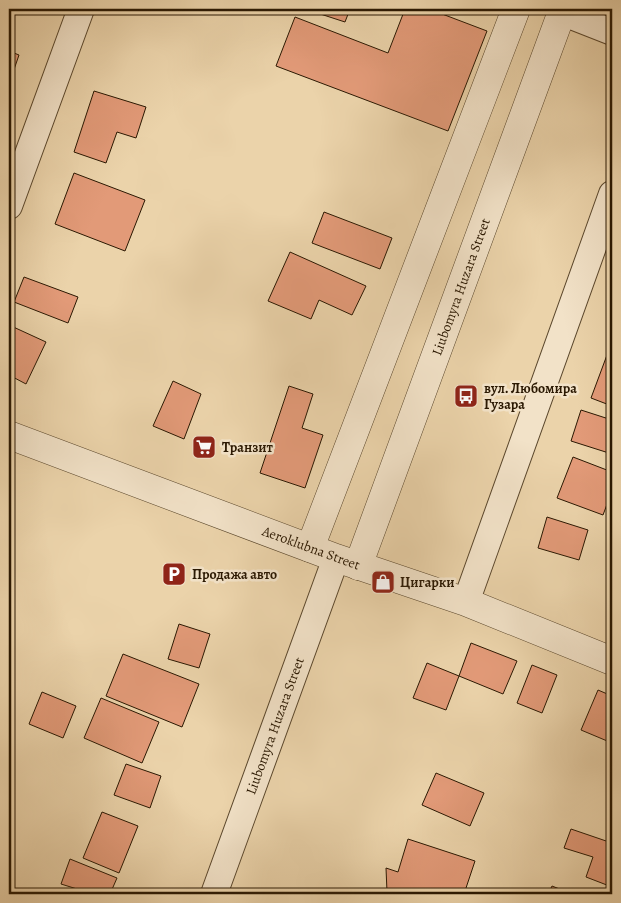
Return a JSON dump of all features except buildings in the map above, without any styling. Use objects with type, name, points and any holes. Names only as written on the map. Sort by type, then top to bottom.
[{"type":"street","points":[[9,206],[81,9]]},
{"type":"street","points":[[310,548],[516,9]]},
{"type":"street","points":[[562,11],[612,32]]},
{"type":"street","name":"Liubomyra Huzara Street","points":[[214,894],[347,562],[562,11]]},
{"type":"street","points":[[466,602],[612,194]]},
{"type":"street","name":"Aeroklubna Street","points":[[9,435],[347,562],[466,602],[612,661]]},
{"type":"place","name":"вул. Любомира Гузара","points":[[466,396]]},
{"type":"place","name":"Транзит","points":[[204,447]]},
{"type":"place","name":"Продажа авто","points":[[174,574]]},
{"type":"place","name":"Цигарки","points":[[383,582]]}]
